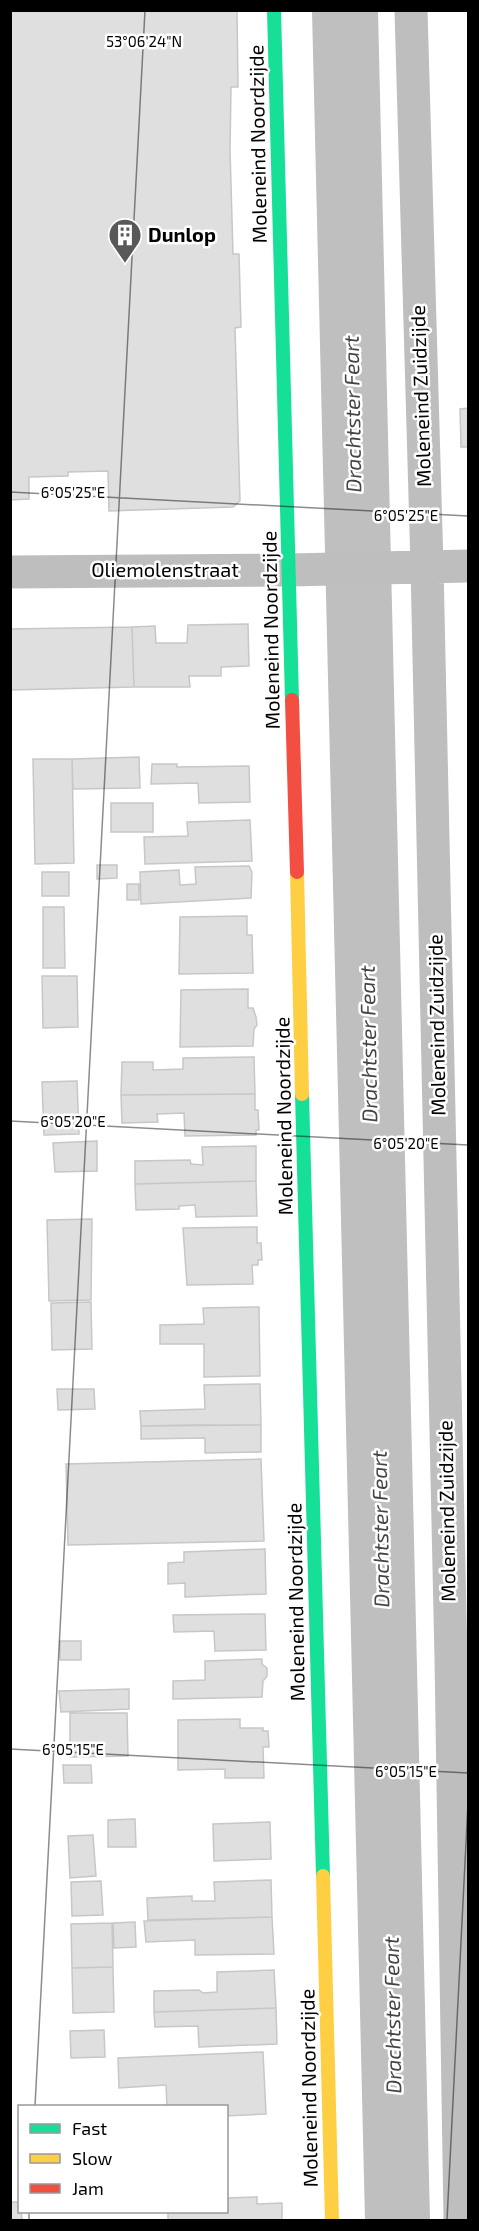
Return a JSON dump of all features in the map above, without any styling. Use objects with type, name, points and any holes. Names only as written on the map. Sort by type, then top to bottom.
[{"type":"street","name":"Moleneind Noordzijde","points":[[274,10],[304,570],[332,2220]]},
{"type":"street","name":"Moleneind Zuidzijde","points":[[411,10],[417,567],[458,1499],[460,2220]]},
{"type":"street","name":"Oliemolenstraat","points":[[10,572],[304,570],[468,566]]},
{"type":"water","name":"Drachtster Feart","points":[[312,11],[378,11],[430,2220],[365,2220]]},
{"type":"building","name":"Dunlop","points":[[10,10],[237,10],[238,87],[231,87],[230,150],[233,254],[239,254],[241,327],[235,328],[240,501],[233,507],[109,511],[108,471],[68,472],[68,476],[29,477],[29,499],[10,500]]},
{"type":"building","points":[[468,408],[468,447],[461,447],[460,409]]},
{"type":"building","points":[[248,624],[249,666],[221,667],[221,676],[189,676],[190,687],[134,687],[132,627],[155,626],[156,643],[187,643],[188,625]]},
{"type":"building","points":[[132,627],[134,687],[10,690],[10,629]]},
{"type":"building","points":[[139,757],[140,788],[73,789],[72,759]]},
{"type":"building","points":[[33,759],[72,759],[74,863],[35,864]]},
{"type":"building","points":[[152,764],[177,764],[177,767],[249,766],[250,802],[199,803],[198,783],[151,784]]},
{"type":"building","points":[[111,803],[153,803],[153,832],[111,832]]},
{"type":"building","points":[[250,820],[252,861],[145,864],[144,837],[188,836],[187,822]]},
{"type":"building","points":[[97,865],[117,865],[117,878],[97,879]]},
{"type":"building","points":[[249,866],[252,872],[251,898],[141,904],[140,872],[179,870],[180,885],[196,884],[195,867]]},
{"type":"building","points":[[42,872],[69,872],[69,896],[42,896]]},
{"type":"building","points":[[127,884],[139,884],[139,900],[127,900]]},
{"type":"building","points":[[43,907],[64,907],[65,968],[43,968]]},
{"type":"building","points":[[247,916],[247,935],[252,935],[253,973],[179,974],[180,917]]},
{"type":"building","points":[[42,976],[77,976],[78,1027],[43,1028]]},
{"type":"building","points":[[248,989],[248,1008],[253,1008],[257,1025],[254,1029],[253,1046],[180,1047],[181,990]]},
{"type":"building","points":[[254,1057],[255,1094],[121,1095],[122,1062],[153,1062],[153,1070],[183,1069],[183,1058]]},
{"type":"building","points":[[77,1081],[79,1134],[44,1135],[42,1082]]},
{"type":"building","points":[[255,1094],[259,1130],[256,1130],[256,1135],[185,1136],[184,1113],[157,1114],[158,1122],[122,1123],[121,1095]]},
{"type":"building","points":[[97,1141],[97,1171],[55,1172],[53,1143]]},
{"type":"building","points":[[256,1146],[256,1181],[135,1184],[135,1161],[190,1160],[191,1164],[203,1165],[202,1147]]},
{"type":"building","points":[[256,1181],[257,1216],[196,1217],[195,1205],[179,1206],[179,1209],[136,1210],[135,1184]]},
{"type":"building","points":[[92,1219],[91,1300],[49,1301],[47,1220]]},
{"type":"building","points":[[257,1227],[257,1243],[261,1243],[262,1260],[258,1260],[258,1265],[252,1265],[253,1284],[187,1285],[183,1228]]},
{"type":"building","points":[[91,1302],[92,1349],[52,1350],[51,1303]]},
{"type":"building","points":[[259,1307],[260,1376],[204,1377],[204,1344],[160,1344],[160,1325],[204,1324],[203,1308]]},
{"type":"building","points":[[260,1384],[261,1425],[141,1426],[140,1411],[205,1409],[204,1385]]},
{"type":"building","points":[[57,1389],[94,1389],[95,1409],[58,1410]]},
{"type":"building","points":[[261,1425],[261,1452],[205,1453],[205,1438],[141,1439],[141,1426]]},
{"type":"building","points":[[261,1459],[264,1541],[68,1545],[66,1464]]},
{"type":"building","points":[[265,1549],[266,1594],[185,1597],[185,1583],[168,1584],[168,1563],[184,1562],[184,1552]]},
{"type":"building","points":[[265,1614],[266,1650],[215,1651],[214,1631],[174,1632],[173,1615]]},
{"type":"building","points":[[60,1641],[81,1641],[81,1660],[60,1660]]},
{"type":"building","points":[[262,1659],[262,1664],[267,1668],[267,1676],[263,1681],[262,1697],[173,1699],[173,1681],[205,1680],[205,1661]]},
{"type":"building","points":[[129,1689],[129,1709],[61,1712],[59,1691]]},
{"type":"building","points":[[70,1713],[127,1713],[128,1756],[70,1757]]},
{"type":"building","points":[[240,1719],[240,1728],[263,1728],[263,1731],[268,1731],[269,1747],[263,1747],[264,1778],[225,1778],[225,1769],[178,1770],[178,1720]]},
{"type":"building","points":[[63,1765],[91,1765],[92,1783],[64,1783]]},
{"type":"building","points":[[135,1819],[136,1847],[108,1847],[108,1820]]},
{"type":"building","points":[[270,1822],[271,1859],[214,1861],[213,1824]]},
{"type":"building","points":[[93,1835],[96,1876],[70,1878],[68,1836]]},
{"type":"building","points":[[271,1880],[272,1917],[148,1920],[147,1898],[192,1896],[192,1901],[215,1901],[214,1882]]},
{"type":"building","points":[[101,1881],[103,1915],[72,1916],[71,1882]]},
{"type":"building","points":[[272,1917],[274,1954],[195,1955],[195,1940],[146,1942],[144,1921]]},
{"type":"building","points":[[135,1922],[136,1947],[114,1948],[113,1923]]},
{"type":"building","points":[[112,1923],[113,1967],[72,1968],[71,1924]]},
{"type":"building","points":[[113,1967],[114,2012],[73,2013],[72,1968]]},
{"type":"building","points":[[274,1970],[276,2008],[154,2012],[154,1991],[217,1992],[217,1972]]},
{"type":"building","points":[[276,2008],[277,2044],[199,2047],[198,2026],[155,2027],[154,2012]]},
{"type":"building","points":[[104,2030],[105,2057],[71,2058],[70,2031]]},
{"type":"building","points":[[263,2052],[266,2114],[228,2116],[228,2105],[167,2105],[166,2085],[119,2088],[118,2058]]},
{"type":"building","points":[[257,2197],[257,2204],[282,2203],[282,2220],[168,2220],[168,2213],[228,2213],[228,2198]]},
{"type":"building","points":[[10,2202],[18,2202],[18,2213],[21,2213],[22,2220],[10,2220]]},
{"type":"traffic: fast","points":[[274,10],[292,700]]},
{"type":"traffic: fast","points":[[302,1094],[323,1876]]},
{"type":"traffic: slow","points":[[297,872],[302,1094]]},
{"type":"traffic: slow","points":[[323,1876],[332,2220]]},
{"type":"traffic: jam","points":[[292,700],[297,872]]},
{"type":"place","name":"Dunlop","points":[[125,264]]}]
